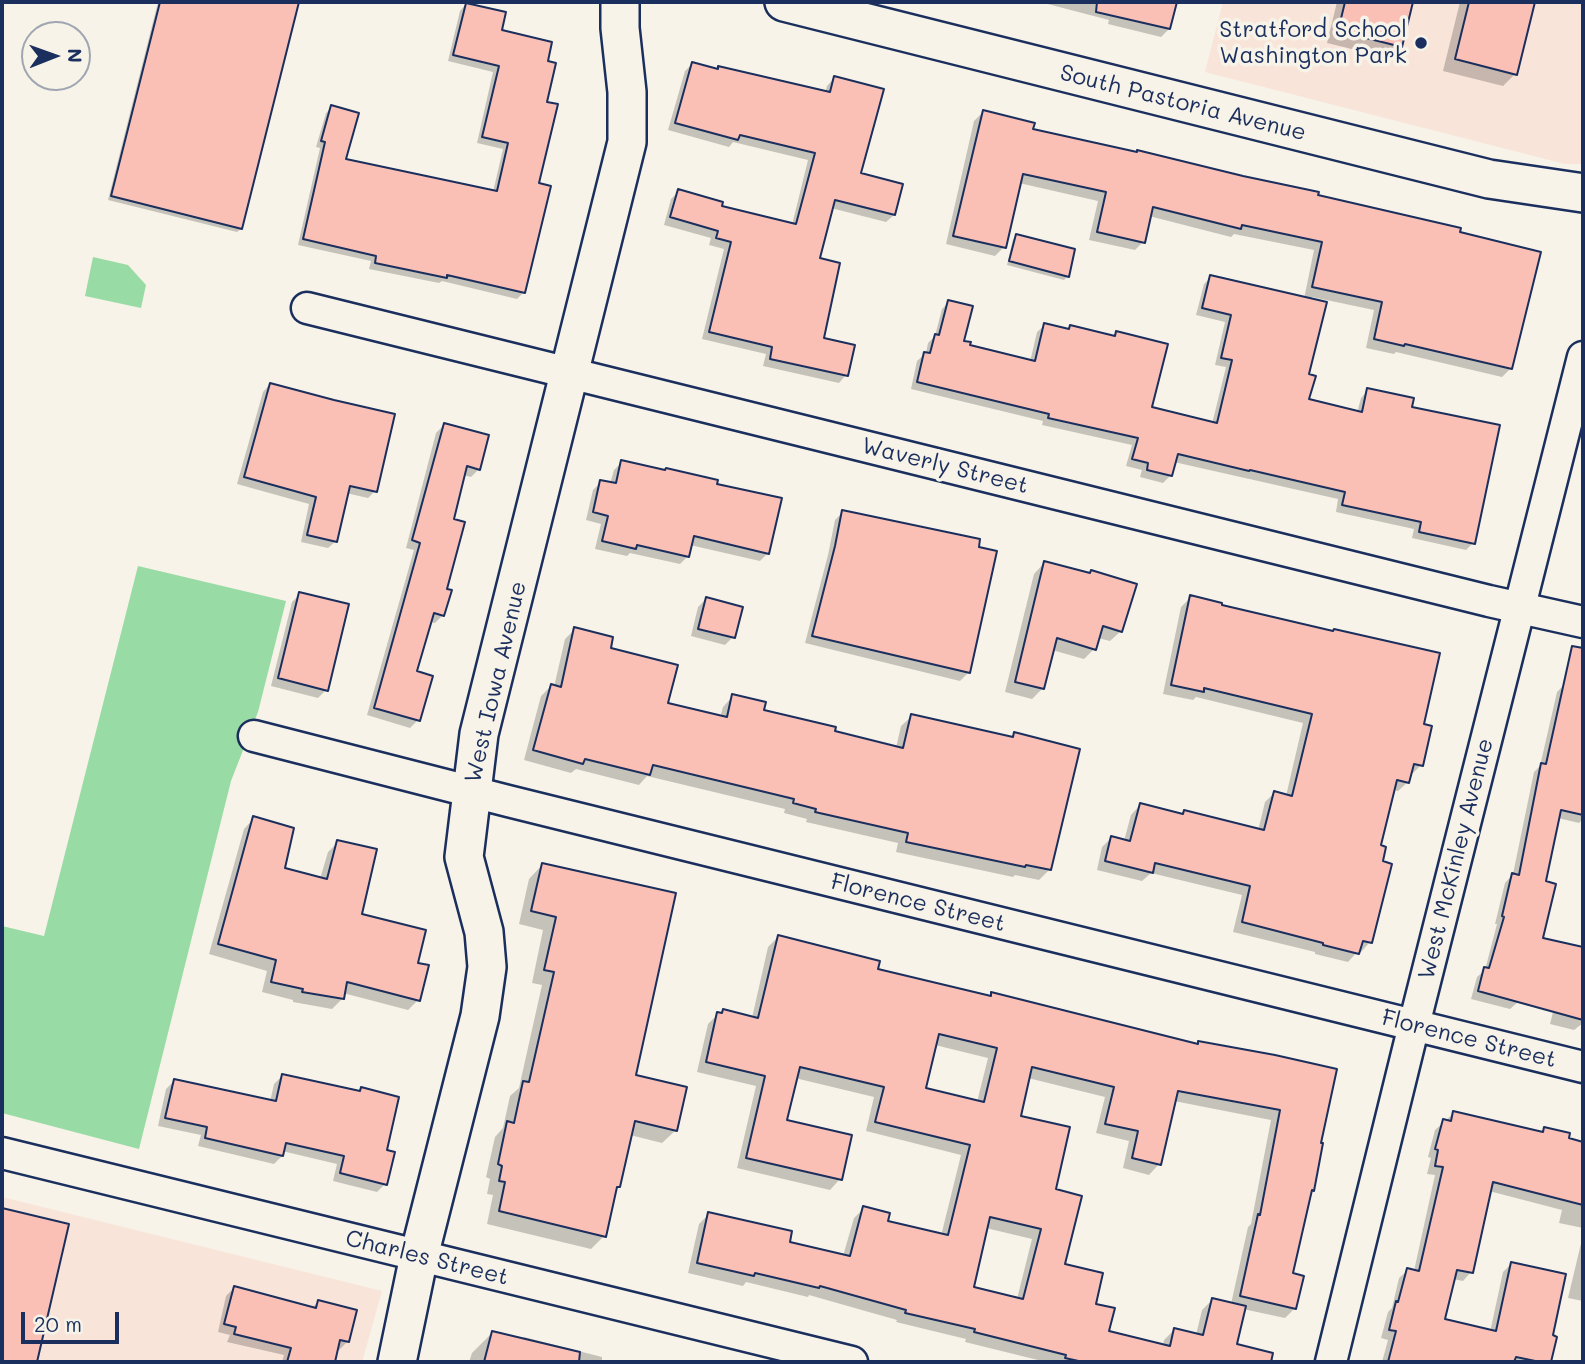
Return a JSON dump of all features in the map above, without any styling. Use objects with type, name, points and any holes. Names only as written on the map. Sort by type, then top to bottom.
[{"type":"street","name":"West Iowa Avenue","points":[[397,1362],[419,1256],[480,1016],[487,967],[484,932],[464,857],[480,734],[627,142],[627,92],[620,2]]},
{"type":"street","name":"South Pastoria Avenue","points":[[785,2],[1489,179],[1583,193]]},
{"type":"street","name":"Waverly Street","points":[[307,308],[1583,622]]},
{"type":"street","name":"West McKinley Avenue","points":[[1331,1362],[1583,357]]},
{"type":"street","name":"Florence Street","points":[[254,736],[1583,1067]]},
{"type":"street","name":"Charles Street","points":[[2,1153],[852,1362]]},
{"type":"shaded area","name":"Stratford School Washington Park","points":[[1223,2],[1583,2],[1583,164],[1565,164],[1205,72]]},
{"type":"shaded area","points":[[2,1197],[382,1291],[362,1362],[2,1362]]},
{"type":"green space","points":[[93,257],[128,265],[146,285],[141,308],[85,296]]},
{"type":"green space","points":[[138,566],[286,601],[258,712],[231,781],[139,1149],[2,1113],[2,926],[44,936]]},
{"type":"building","points":[[160,2],[299,2],[242,229],[111,196]]},
{"type":"building","points":[[1097,2],[1177,2],[1170,29],[1096,12]]},
{"type":"building","points":[[1345,2],[1413,2],[1402,47],[1338,31]]},
{"type":"building","points":[[1469,2],[1535,2],[1517,75],[1455,59]]},
{"type":"building","points":[[466,3],[506,12],[502,30],[552,42],[548,61],[556,63],[547,102],[558,104],[539,183],[551,186],[525,293],[447,275],[447,278],[375,263],[376,256],[303,239],[325,142],[321,141],[331,105],[359,113],[346,159],[497,191],[508,143],[482,137],[499,66],[453,55]]},
{"type":"building","points":[[692,62],[830,92],[834,76],[884,89],[861,173],[903,184],[895,215],[835,200],[820,258],[840,263],[824,338],[855,345],[848,376],[770,359],[772,347],[709,332],[731,242],[716,238],[718,231],[670,217],[678,189],[723,202],[722,206],[796,224],[815,153],[740,135],[738,140],[675,123]]},
{"type":"building","points":[[983,110],[1035,123],[1033,129],[1319,192],[1318,195],[1461,228],[1460,232],[1541,252],[1512,369],[1374,339],[1382,302],[1312,287],[1322,242],[1242,225],[1241,229],[1153,207],[1145,243],[1097,232],[1106,192],[1023,174],[1006,248],[953,236]]},
{"type":"building","points":[[1016,234],[1075,249],[1069,277],[1009,261]]},
{"type":"building","points":[[1210,275],[1327,302],[1309,374],[1316,376],[1309,399],[1362,412],[1367,388],[1414,398],[1412,407],[1500,425],[1475,544],[1419,532],[1421,522],[1342,505],[1345,492],[1250,470],[1178,454],[1172,476],[1147,470],[1148,463],[1132,459],[1138,438],[1048,418],[1049,414],[917,382],[924,352],[930,353],[935,334],[939,335],[948,300],[973,306],[964,341],[971,342],[970,345],[1035,361],[1044,323],[1069,329],[1070,325],[1115,336],[1116,331],[1168,344],[1152,407],[1217,423],[1232,360],[1221,358],[1231,315],[1202,308]]},
{"type":"building","points":[[270,383],[395,414],[377,492],[350,486],[337,542],[307,535],[316,497],[244,477]]},
{"type":"building","points":[[444,423],[489,435],[480,470],[467,466],[454,519],[465,522],[447,589],[452,590],[444,616],[434,613],[417,671],[433,676],[420,721],[374,708],[420,543],[412,540]]},
{"type":"building","points":[[621,460],[718,480],[717,484],[782,498],[769,554],[694,536],[689,557],[637,545],[636,549],[602,541],[608,516],[593,512],[600,480],[616,483]]},
{"type":"building","points":[[842,510],[980,539],[979,547],[997,551],[970,673],[812,636]]},
{"type":"building","points":[[1044,561],[1090,573],[1091,570],[1137,584],[1122,632],[1103,626],[1096,650],[1057,638],[1044,689],[1015,682]]},
{"type":"building","points":[[299,592],[349,604],[328,691],[278,678]]},
{"type":"building","points":[[1190,595],[1333,631],[1334,629],[1440,653],[1424,724],[1432,726],[1423,766],[1414,764],[1409,783],[1397,780],[1381,845],[1386,847],[1383,861],[1392,864],[1372,943],[1363,941],[1359,954],[1242,922],[1250,886],[1155,863],[1153,873],[1105,861],[1111,836],[1130,841],[1140,803],[1183,814],[1184,810],[1264,830],[1274,791],[1292,796],[1312,714],[1204,688],[1204,692],[1171,685]]},
{"type":"building","points":[[706,597],[743,607],[735,638],[698,629]]},
{"type":"building","points":[[574,627],[613,637],[611,648],[678,665],[668,703],[727,717],[732,694],[766,702],[764,710],[836,727],[835,731],[903,748],[911,714],[1013,737],[1014,732],[1080,749],[1051,870],[906,842],[908,833],[815,812],[816,809],[793,803],[794,799],[653,765],[650,775],[585,759],[583,764],[533,750],[551,684],[561,687]]},
{"type":"building","points":[[1572,646],[1583,648],[1583,815],[1561,810],[1546,881],[1556,884],[1543,938],[1583,947],[1583,1020],[1478,991],[1484,967],[1489,968],[1504,917],[1502,916],[1512,873],[1519,875],[1541,763],[1546,764]]},
{"type":"building","points":[[253,816],[294,828],[285,868],[327,879],[337,840],[377,849],[362,914],[426,930],[418,963],[429,965],[420,1001],[347,982],[344,999],[302,992],[303,989],[271,982],[276,960],[218,944]]},
{"type":"building","points":[[542,863],[676,893],[636,1075],[687,1087],[677,1131],[635,1121],[606,1237],[499,1211],[505,1182],[499,1181],[502,1166],[498,1164],[507,1121],[514,1123],[523,1081],[529,1082],[554,972],[544,970],[556,917],[531,911]]},
{"type":"building","points":[[778,935],[880,961],[878,969],[991,996],[991,992],[1198,1044],[1198,1041],[1337,1069],[1314,1191],[1312,1190],[1293,1273],[1304,1276],[1296,1309],[1240,1296],[1258,1214],[1260,1215],[1280,1110],[1178,1091],[1161,1165],[1132,1158],[1138,1131],[1105,1124],[1114,1087],[1032,1067],[1021,1116],[1070,1127],[1056,1189],[1082,1196],[1065,1264],[1103,1273],[1096,1304],[1115,1308],[1109,1331],[1170,1346],[1174,1328],[1203,1335],[1212,1298],[1246,1306],[1237,1344],[1273,1353],[1271,1362],[1083,1362],[1065,1358],[1066,1355],[974,1332],[975,1329],[905,1313],[906,1310],[820,1286],[819,1288],[755,1273],[754,1276],[697,1263],[708,1212],[792,1231],[790,1242],[850,1256],[863,1206],[890,1213],[888,1221],[948,1235],[970,1145],[875,1122],[884,1087],[800,1067],[787,1120],[852,1135],[842,1180],[746,1158],[765,1076],[706,1062],[717,1012],[722,1013],[723,1009],[758,1018]],"holes":[[[939,1034],[997,1048],[984,1102],[926,1088]],[[990,1217],[1041,1229],[1023,1299],[974,1287]]]},
{"type":"building","points":[[282,1074],[360,1091],[361,1087],[399,1097],[387,1150],[395,1152],[387,1185],[340,1173],[344,1156],[286,1143],[283,1156],[205,1138],[207,1127],[165,1118],[174,1079],[276,1101]]},
{"type":"building","points":[[1453,1111],[1543,1132],[1544,1127],[1570,1133],[1569,1138],[1583,1142],[1583,1205],[1493,1182],[1473,1273],[1457,1270],[1445,1319],[1496,1331],[1511,1262],[1566,1274],[1553,1335],[1557,1337],[1551,1362],[1516,1357],[1514,1362],[1388,1362],[1396,1331],[1389,1330],[1396,1301],[1398,1302],[1407,1268],[1419,1271],[1443,1167],[1435,1166],[1438,1150],[1435,1149],[1443,1119],[1451,1121]]},
{"type":"building","points":[[2,1208],[69,1224],[37,1362],[2,1362]]},
{"type":"building","points":[[234,1286],[316,1308],[318,1300],[357,1310],[349,1342],[340,1340],[335,1362],[287,1362],[291,1348],[234,1334],[236,1327],[224,1324]]},
{"type":"building","points":[[492,1331],[580,1352],[579,1362],[484,1362]]},
{"type":"place","name":"Stratford School Washington Park","points":[[1421,43]]}]
